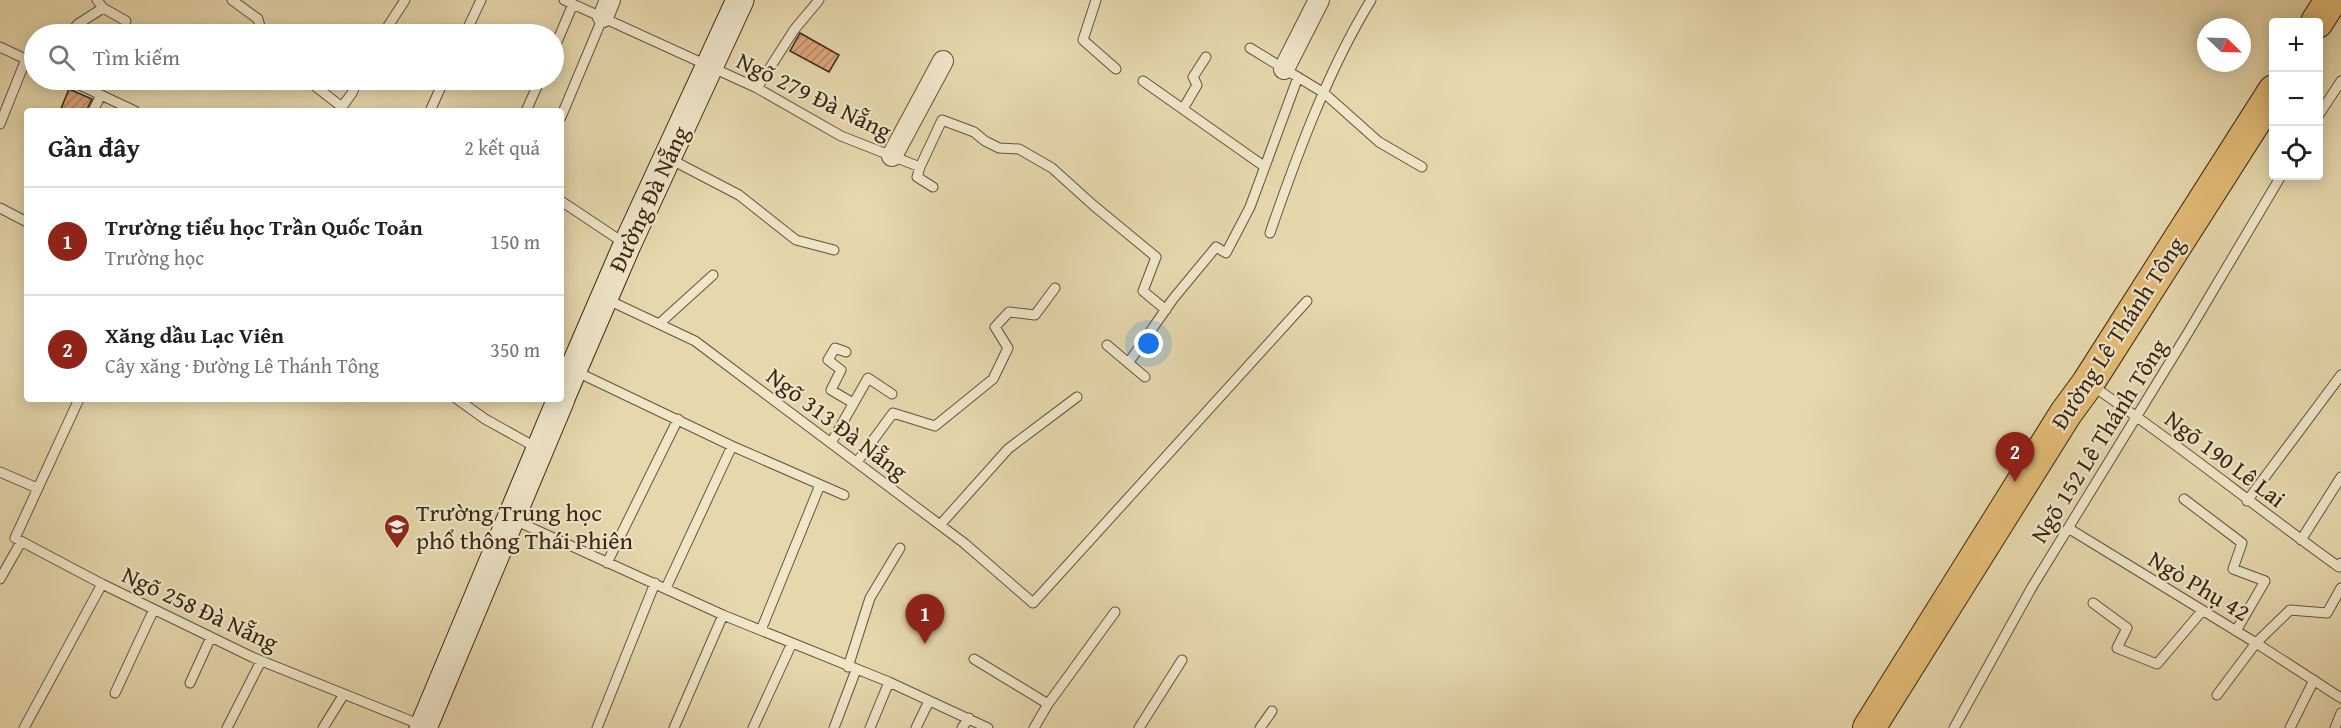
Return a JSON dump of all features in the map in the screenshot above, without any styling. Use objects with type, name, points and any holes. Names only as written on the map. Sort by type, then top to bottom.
[{"type":"main road","name":"Đường Đà Nẵng","points":[[564,392],[627,245],[740,0]]},
{"type":"main road","points":[[2320,18],[2331,0]]},
{"type":"main road","name":"Đường Lê Thánh Tông","points":[[1869,728],[2066,413],[2088,383],[2269,99]]},
{"type":"main road","name":"Đường Đà Nẵng","points":[[423,727],[560,402]]},
{"type":"street","points":[[1291,73],[1319,0]]},
{"type":"street","points":[[891,156],[943,62]]},
{"type":"lane","points":[[232,0],[258,20],[259,24]]},
{"type":"lane","points":[[389,24],[405,0]]},
{"type":"lane","points":[[470,24],[481,0]]},
{"type":"lane","points":[[757,88],[794,30],[819,0]]},
{"type":"lane","points":[[1096,0],[1083,40],[1116,69]]},
{"type":"lane","points":[[1270,233],[1323,93],[1369,1]]},
{"type":"lane","points":[[561,24],[568,2]]},
{"type":"lane","name":"Ngõ 279 Đà Nẵng","points":[[568,2],[606,8],[709,68],[757,88],[841,136],[920,167]]},
{"type":"lane","points":[[78,24],[100,4],[126,21]]},
{"type":"lane","points":[[564,110],[606,8]]},
{"type":"lane","points":[[0,47],[24,58]]},
{"type":"lane","points":[[1250,48],[1323,93],[1379,142],[1422,167]]},
{"type":"lane","points":[[1183,109],[1197,85],[1193,77],[1206,57]]},
{"type":"lane","points":[[1129,362],[1166,310],[1216,247],[1226,253],[1250,207],[1265,167],[1291,73]]},
{"type":"lane","points":[[0,124],[24,74]]},
{"type":"lane","points":[[1143,81],[1265,167]]},
{"type":"lane","points":[[2323,110],[2341,81]]},
{"type":"lane","points":[[90,90],[129,108]]},
{"type":"lane","points":[[319,90],[340,108]]},
{"type":"lane","points":[[342,108],[353,90]]},
{"type":"lane","points":[[431,108],[439,90]]},
{"type":"lane","points":[[527,108],[535,90]]},
{"type":"lane","points":[[94,108],[101,95]]},
{"type":"lane","points":[[933,187],[917,177],[942,120],[974,132],[999,148],[1019,149],[1052,168],[1156,257],[1143,291],[1166,310]]},
{"type":"lane","points":[[668,157],[739,195],[796,240],[834,250]]},
{"type":"lane","name":"Ngõ 152 Lê Thánh Tông","points":[[1954,728],[2032,587],[2279,180]]},
{"type":"lane","points":[[564,203],[627,245]]},
{"type":"lane","points":[[0,208],[24,220]]},
{"type":"lane","points":[[659,324],[713,275]]},
{"type":"lane","points":[[856,462],[893,413],[935,426],[993,379],[1008,348],[994,327],[1010,312],[1035,315],[1055,288]]},
{"type":"lane","name":"Ngõ 313 Đà Nẵng","points":[[604,297],[694,340],[940,525],[999,572],[1033,603],[1307,301]]},
{"type":"lane","points":[[1107,345],[1145,377]]},
{"type":"lane","points":[[846,352],[835,348],[828,360],[842,370],[831,390],[854,404]]},
{"type":"lane","points":[[573,370],[732,446],[844,495]]},
{"type":"lane","points":[[2247,501],[2341,375]]},
{"type":"lane","points":[[831,443],[868,378],[891,394]]},
{"type":"lane","name":"Ngõ 190 Lê Lai","points":[[2088,383],[2136,416],[2247,501],[2340,565]]},
{"type":"lane","points":[[940,525],[1008,449],[1077,397]]},
{"type":"lane","points":[[0,579],[21,542],[15,538],[78,402]]},
{"type":"lane","points":[[461,402],[485,419],[539,449]]},
{"type":"lane","points":[[607,563],[678,419]]},
{"type":"lane","points":[[666,588],[732,446]]},
{"type":"lane","points":[[0,472],[37,488]]},
{"type":"lane","points":[[2301,540],[2341,477]]},
{"type":"lane","points":[[761,630],[820,485]]},
{"type":"lane","points":[[2184,499],[2242,543],[2234,569],[2265,581],[2236,631]]},
{"type":"lane","points":[[510,518],[723,615],[889,682],[988,728]]},
{"type":"lane","name":"Ngò Phụ 42","points":[[2068,528],[2256,643],[2217,694]]},
{"type":"lane","name":"Ngõ 258 Đà Nẵng","points":[[21,542],[261,661],[423,727]]},
{"type":"lane","points":[[834,728],[870,598],[900,548]]},
{"type":"lane","points":[[597,728],[655,583]]},
{"type":"lane","points":[[24,728],[102,584]]},
{"type":"lane","points":[[2341,588],[2327,613],[2290,610],[2256,643],[2341,698]]},
{"type":"lane","points":[[2093,603],[2127,628],[2117,648],[2157,664],[2202,611]]},
{"type":"lane","points":[[115,693],[154,609]]},
{"type":"lane","points":[[1034,728],[1048,704],[1115,612]]},
{"type":"lane","points":[[675,728],[723,615]]},
{"type":"lane","points":[[190,683],[211,637]]},
{"type":"lane","points":[[753,728],[792,643]]},
{"type":"lane","points":[[974,659],[1048,704]]},
{"type":"lane","points":[[1139,728],[1182,660]]},
{"type":"lane","points":[[227,728],[261,661]]},
{"type":"lane","points":[[2290,728],[2314,680]]},
{"type":"lane","points":[[870,728],[889,682]]},
{"type":"lane","points":[[323,728],[344,694]]},
{"type":"lane","points":[[916,728],[929,701]]},
{"type":"lane","points":[[1260,728],[1272,711]]},
{"type":"lane","points":[[2335,728],[2341,713]]},
{"type":"lane","points":[[962,728],[969,718]]},
{"type":"building","points":[[800,33],[839,55],[829,72],[790,51]]},
{"type":"building","points":[[69,90],[92,99],[88,108],[61,108]]},
{"type":"place","name":"Xăng dầu Lạc Viên","points":[[2015,482]]},
{"type":"place","name":"Trường Trung học phổ thông Thái Phiên","points":[[397,550]]},
{"type":"place","name":"Trường tiểu học Trần Quốc Toản","points":[[925,644]]}]
